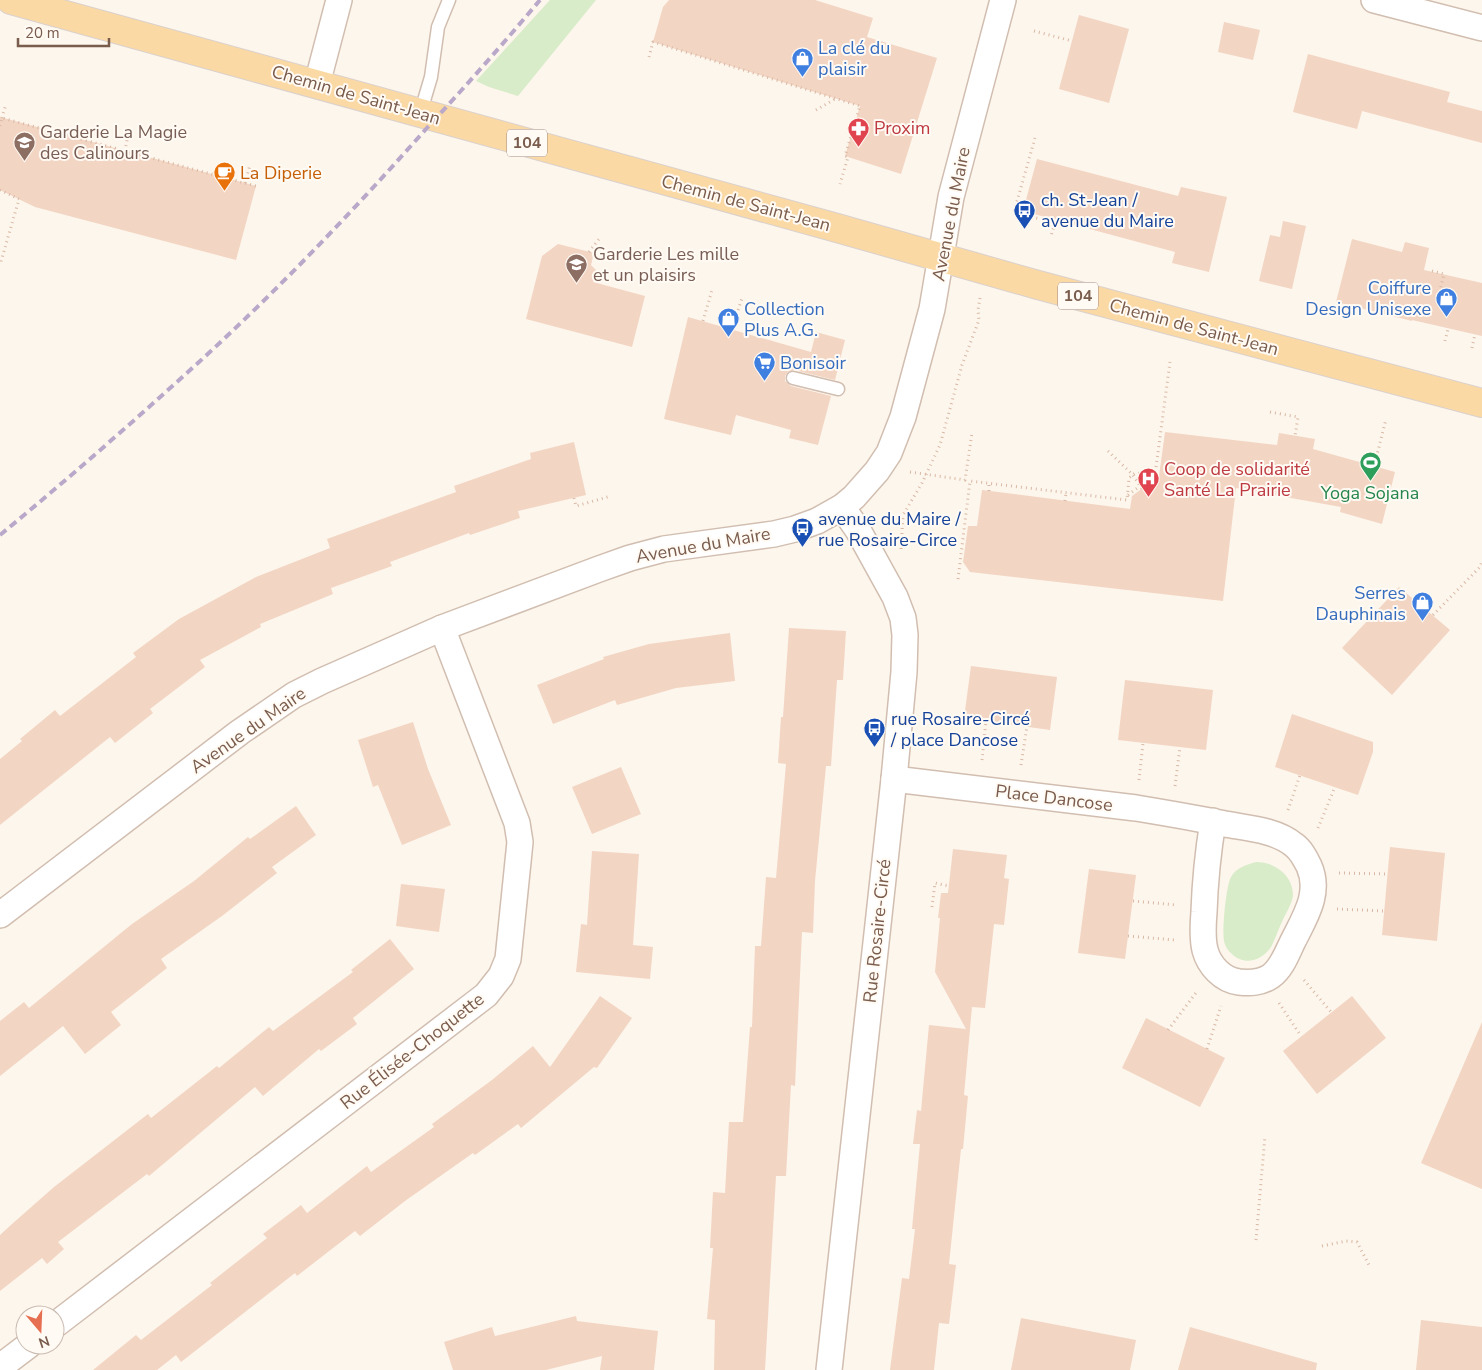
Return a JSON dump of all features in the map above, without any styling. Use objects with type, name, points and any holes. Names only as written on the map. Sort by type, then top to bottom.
[{"type":"main road","name":"Chemin de Saint-Jean","points":[[11,0],[1114,306],[1482,403]]},
{"type":"street","points":[[316,84],[339,0]]},
{"type":"street","name":"Avenue du Maire","points":[[0,915],[240,732],[294,696],[329,677],[442,628],[630,558],[688,545],[788,530],[817,521],[842,507],[854,497],[890,453],[903,417],[932,308],[954,188],[1003,0]]},
{"type":"street","points":[[1374,0],[1482,28]]},
{"type":"street","name":"Rue Rosaire-Circé","points":[[829,1370],[894,779],[904,672],[905,635],[903,618],[895,597],[858,530],[842,507]]},
{"type":"street","name":"Rue Élisée-Choquette","points":[[65,1317],[486,995],[501,976],[508,959],[520,842],[519,833],[517,823],[442,628]]},
{"type":"street","name":"Place Dancose","points":[[894,779],[1136,808],[1248,828],[1278,836],[1294,845],[1308,865]]},
{"type":"street","points":[[1213,822],[1207,853],[1204,908],[1205,951],[1222,973],[1235,982],[1252,983],[1272,976],[1285,957],[1309,907],[1314,886],[1308,865]]},
{"type":"street","points":[[0,1367],[16,1355]]},
{"type":"lane","points":[[420,114],[431,77],[438,27],[449,0]]},
{"type":"lane","points":[[793,378],[838,389]]},
{"type":"path","points":[[1034,31],[1072,41]]},
{"type":"path","points":[[649,57],[652,42],[860,106],[845,156],[848,157],[840,184]]},
{"type":"path","points":[[816,110],[835,99]]},
{"type":"path","points":[[0,126],[6,104]]},
{"type":"path","points":[[2,118],[256,186]]},
{"type":"path","points":[[125,151],[128,135]]},
{"type":"path","points":[[1035,138],[1014,212],[1055,222],[1051,236]]},
{"type":"path","points":[[245,183],[250,165]]},
{"type":"path","points":[[0,190],[19,199],[0,265]]},
{"type":"path","points":[[589,252],[599,239]]},
{"type":"path","points":[[1432,271],[1444,274],[1440,290]]},
{"type":"path","points":[[703,321],[712,290]]},
{"type":"path","points":[[732,329],[742,298]]},
{"type":"path","points":[[901,551],[903,515],[927,474],[940,445],[962,365],[979,320]]},
{"type":"path","points":[[1446,341],[1448,329]]},
{"type":"path","points":[[1472,348],[1475,334]]},
{"type":"path","points":[[1128,495],[1155,475],[1170,362]]},
{"type":"path","points":[[1270,412],[1298,417],[1295,436]]},
{"type":"path","points":[[1374,467],[1386,419]]},
{"type":"path","points":[[965,480],[972,433]]},
{"type":"path","points":[[1108,451],[1133,475],[1141,487]]},
{"type":"path","points":[[909,472],[1127,500],[1129,478],[1135,474],[1155,475]]},
{"type":"path","points":[[958,579],[970,481]]},
{"type":"path","points":[[989,483],[989,491]]},
{"type":"path","points":[[1065,501],[1066,493]]},
{"type":"path","points":[[574,498],[576,506],[611,496]]},
{"type":"path","points":[[882,523],[890,522],[903,515]]},
{"type":"path","points":[[1433,615],[1480,567],[1482,561]]},
{"type":"path","points":[[978,789],[986,721]]},
{"type":"path","points":[[1016,794],[1027,726]]},
{"type":"path","points":[[1136,808],[1143,743]]},
{"type":"path","points":[[1172,814],[1180,747]]},
{"type":"path","points":[[1278,836],[1300,775]]},
{"type":"path","points":[[1335,787],[1308,865],[1388,874]]},
{"type":"path","points":[[932,907],[935,883],[949,886]]},
{"type":"path","points":[[1133,901],[1204,908]]},
{"type":"path","points":[[1309,907],[1384,911]]},
{"type":"path","points":[[1128,936],[1204,942]]},
{"type":"path","points":[[1285,957],[1331,1012]]},
{"type":"path","points":[[1168,1030],[1222,973]]},
{"type":"path","points":[[1207,1048],[1222,973]]},
{"type":"path","points":[[1263,980],[1301,1036]]},
{"type":"path","points":[[1256,1240],[1265,1136]]},
{"type":"path","points":[[1322,1246],[1346,1241],[1357,1242],[1369,1265]]},
{"type":"green space","points":[[550,0],[596,0],[518,96],[476,81]]},
{"type":"green space","points":[[1256,862],[1269,864],[1281,870],[1292,887],[1293,897],[1271,947],[1258,959],[1247,961],[1237,958],[1225,945],[1225,908],[1229,882],[1233,874],[1245,865]]},
{"type":"building","points":[[669,0],[815,0],[873,18],[867,37],[937,58],[901,174],[845,156],[860,106],[653,42],[663,7]]},
{"type":"building","points":[[1079,15],[1129,29],[1109,103],[1059,89]]},
{"type":"building","points":[[1224,22],[1260,30],[1253,60],[1218,52]]},
{"type":"building","points":[[1308,54],[1450,92],[1447,102],[1482,111],[1482,143],[1362,111],[1357,129],[1293,112]]},
{"type":"building","points":[[0,117],[256,186],[236,260],[35,207],[0,190]]},
{"type":"building","points":[[1037,159],[1178,196],[1181,187],[1227,197],[1209,272],[1172,263],[1175,252],[1023,211]]},
{"type":"building","points":[[1283,221],[1306,226],[1292,289],[1259,281],[1270,235],[1280,237]]},
{"type":"building","points":[[1352,239],[1402,252],[1405,242],[1429,248],[1424,270],[1482,283],[1482,336],[1336,302]]},
{"type":"building","points":[[558,244],[594,253],[591,265],[597,271],[593,282],[645,296],[632,347],[526,319],[542,256]]},
{"type":"building","points":[[688,317],[811,352],[816,332],[845,340],[835,380],[794,370],[788,372],[785,376],[785,381],[791,386],[831,396],[818,445],[789,438],[791,430],[736,415],[731,435],[664,419]]},
{"type":"building","points":[[1165,432],[1277,445],[1279,433],[1315,439],[1313,449],[1395,472],[1382,524],[1340,512],[1341,507],[1236,488],[1223,601],[970,572],[963,562],[968,526],[977,526],[982,490],[1130,509],[1132,496],[1159,476]]},
{"type":"building","points":[[574,442],[586,495],[518,511],[520,518],[470,535],[469,533],[390,562],[392,566],[331,588],[333,594],[260,624],[261,627],[200,660],[205,667],[150,709],[153,713],[115,743],[110,737],[0,825],[0,759],[22,741],[20,739],[55,710],[60,716],[136,657],[133,653],[179,619],[256,577],[330,548],[327,539],[456,492],[454,486],[531,459],[530,453]]},
{"type":"building","points":[[1399,587],[1450,630],[1392,695],[1342,648]]},
{"type":"building","points":[[789,628],[846,631],[843,680],[837,680],[831,766],[826,766],[815,881],[813,933],[802,932],[795,1086],[791,1085],[786,1176],[776,1176],[765,1370],[714,1370],[715,1320],[707,1319],[713,1248],[710,1248],[713,1192],[725,1193],[729,1122],[743,1122],[750,1027],[752,1027],[755,946],[761,946],[766,877],[776,878],[786,764],[778,763]]},
{"type":"building","points":[[730,633],[735,681],[676,688],[617,705],[615,700],[553,724],[537,685],[604,659],[603,657],[649,644]]},
{"type":"building","points":[[971,666],[1057,677],[1050,730],[964,718]]},
{"type":"building","points":[[1125,680],[1213,690],[1206,750],[1118,740]]},
{"type":"building","points":[[1292,714],[1373,742],[1373,752],[1358,795],[1275,767]]},
{"type":"building","points":[[413,722],[428,769],[451,825],[402,845],[378,785],[373,787],[358,740]]},
{"type":"building","points":[[621,767],[641,814],[592,834],[572,787]]},
{"type":"building","points":[[296,806],[316,835],[272,867],[277,873],[222,916],[161,959],[167,968],[111,1012],[121,1025],[85,1054],[63,1026],[0,1076],[0,1021],[24,1002],[29,1008],[132,924],[194,881],[248,837],[250,839]]},
{"type":"building","points":[[1390,847],[1445,853],[1437,941],[1382,935]]},
{"type":"building","points":[[953,849],[1007,855],[1004,878],[1009,879],[1004,925],[994,924],[985,1008],[972,1007],[964,1095],[968,1096],[949,1264],[956,1265],[949,1324],[939,1323],[934,1370],[890,1370],[902,1278],[909,1279],[915,1229],[912,1229],[920,1144],[913,1144],[917,1110],[921,1111],[929,1025],[966,1029],[935,972],[941,893],[948,893]]},
{"type":"building","points":[[592,851],[639,854],[633,945],[653,947],[650,979],[576,972],[581,924],[587,925]]},
{"type":"building","points":[[1089,869],[1136,875],[1125,959],[1078,953]]},
{"type":"building","points":[[401,884],[445,889],[439,932],[396,926]]},
{"type":"building","points":[[390,939],[414,969],[353,1018],[357,1024],[321,1051],[319,1049],[263,1096],[255,1087],[149,1176],[147,1174],[58,1242],[64,1249],[47,1264],[42,1258],[0,1291],[0,1235],[12,1224],[54,1187],[148,1114],[151,1118],[217,1066],[219,1068],[269,1027],[273,1031],[353,972],[351,970]]},
{"type":"building","points":[[600,996],[632,1018],[597,1068],[594,1067],[521,1128],[518,1124],[475,1155],[473,1153],[405,1201],[360,1236],[355,1231],[297,1276],[295,1273],[181,1362],[176,1355],[157,1370],[93,1370],[136,1335],[141,1340],[212,1285],[210,1283],[267,1238],[263,1234],[301,1205],[307,1213],[367,1166],[371,1172],[434,1127],[432,1124],[492,1080],[533,1046],[550,1067]]},
{"type":"building","points":[[1352,996],[1386,1038],[1317,1094],[1283,1051]]},
{"type":"building","points":[[1146,1018],[1225,1058],[1200,1107],[1122,1068]]},
{"type":"building","points":[[1482,1022],[1482,1189],[1421,1163]]},
{"type":"building","points":[[576,1316],[577,1321],[658,1331],[654,1370],[600,1370],[602,1356],[546,1370],[453,1370],[444,1342],[492,1327],[495,1336]]},
{"type":"building","points":[[1021,1318],[1136,1340],[1130,1370],[1011,1370]]},
{"type":"building","points":[[1421,1320],[1482,1327],[1482,1370],[1416,1370]]},
{"type":"building","points":[[1190,1327],[1317,1363],[1316,1370],[1178,1370]]},
{"type":"railway","points":[[0,535],[175,384],[287,278],[399,159],[540,0]]},
{"type":"place","name":"La clé du plaisir","points":[[802,77]]},
{"type":"place","name":"Proxim","points":[[858,147]]},
{"type":"place","name":"Garderie La Magie des Calinours","points":[[24,161]]},
{"type":"place","name":"La Diperie","points":[[224,192]]},
{"type":"place","name":"ch. St-Jean / avenue du Maire","points":[[1025,229]]},
{"type":"place","name":"Garderie Les mille et un plaisirs","points":[[577,283]]},
{"type":"place","name":"Coiffure Design Unisexe","points":[[1447,317]]},
{"type":"place","name":"Collection Plus A.G.","points":[[728,338]]},
{"type":"place","name":"Bonisoir","points":[[764,382]]},
{"type":"place","name":"Yoga Sojana","points":[[1370,482]]},
{"type":"place","name":"Coop de solidarité Santé La Prairie","points":[[1148,498]]},
{"type":"place","name":"avenue du Maire / rue Rosaire-Circe","points":[[802,548]]},
{"type":"place","name":"Serres Dauphinais","points":[[1422,622]]},
{"type":"place","name":"rue Rosaire-Circé / place Dancose","points":[[875,748]]}]
